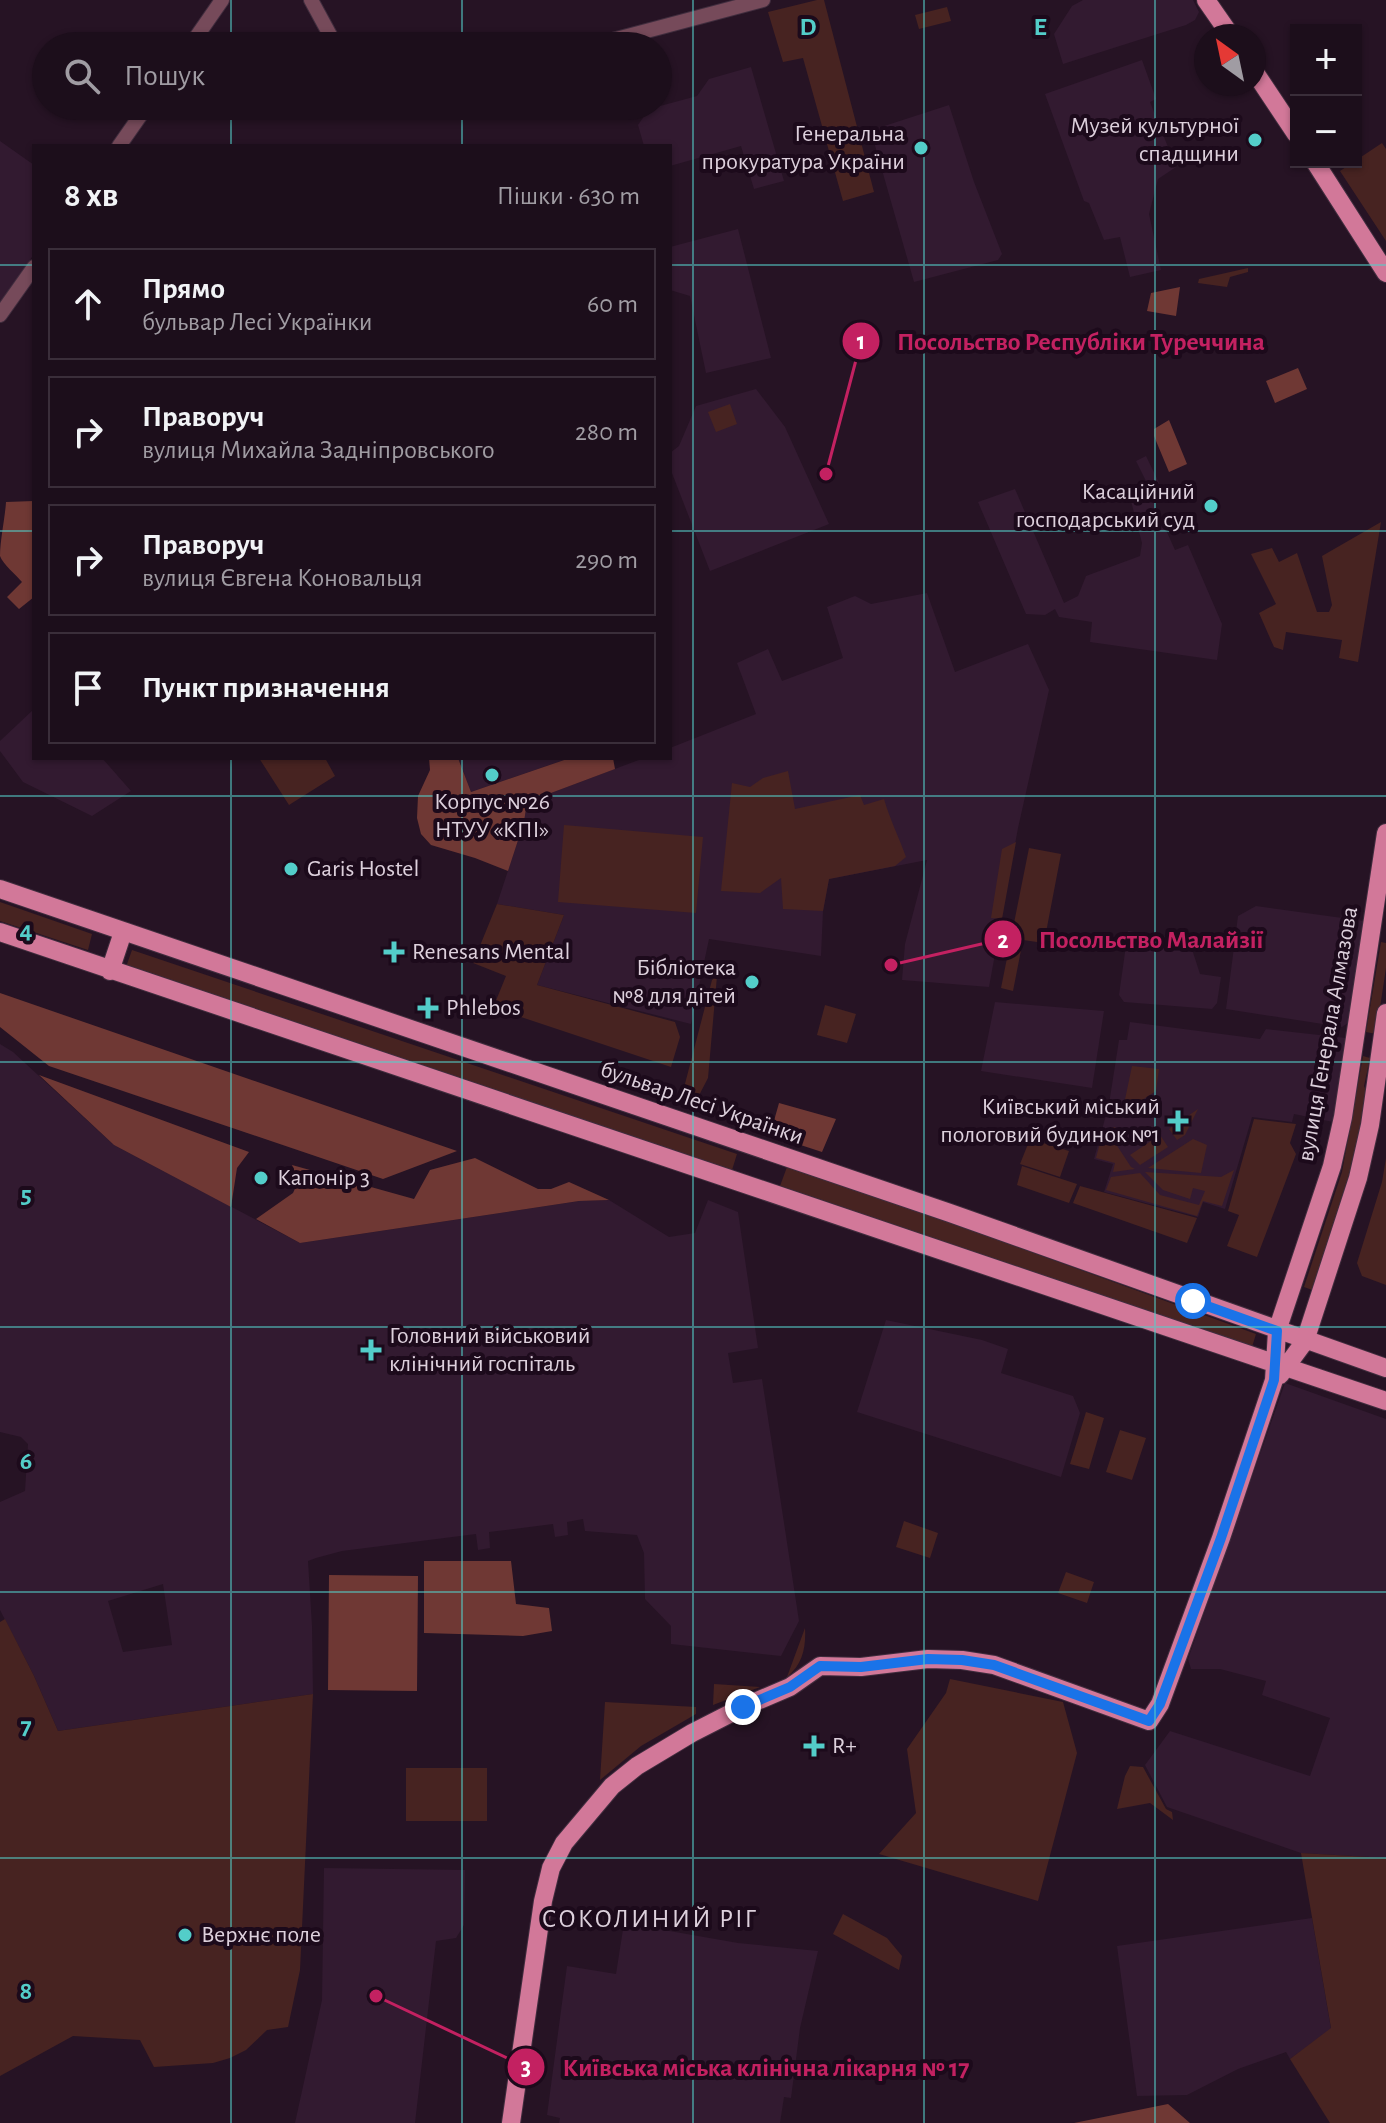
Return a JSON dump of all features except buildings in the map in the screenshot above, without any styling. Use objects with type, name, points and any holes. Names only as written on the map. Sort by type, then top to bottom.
[{"type":"main road","points":[[1206,0],[1223,24]]},
{"type":"main road","points":[[1266,89],[1290,125]]},
{"type":"main road","points":[[1319,168],[1386,273]]},
{"type":"main road","name":"вулиця Генерала Алмазова","points":[[1279,1370],[1277,1331],[1339,1139],[1380,912],[1386,833]]},
{"type":"main road","name":"бульвар Лесі Українки","points":[[0,889],[950,1213],[1386,1368]]},
{"type":"main road","points":[[0,932],[1279,1370],[1386,1401]]},
{"type":"main road","points":[[110,971],[123,932]]},
{"type":"main road","points":[[511,2123],[543,1901],[551,1868],[564,1843],[589,1811],[612,1786],[637,1766],[692,1733],[790,1687],[820,1666],[861,1667],[928,1659],[994,1665],[1149,1721],[1160,1704],[1279,1370],[1305,1341],[1358,1178],[1370,1125],[1386,1013]]},
{"type":"street","points":[[200,32],[222,0]]},
{"type":"street","points":[[311,0],[328,32]]},
{"type":"street","points":[[643,32],[763,0]]},
{"type":"street","points":[[120,144],[137,120]]},
{"type":"street","points":[[0,315],[32,270]]},
{"type":"shaded area","points":[[824,0],[874,192],[843,201],[803,58],[783,62],[768,12]]},
{"type":"shaded area","points":[[1083,0],[1193,0],[1199,12],[1195,20],[1186,25],[1063,64],[1054,34],[1072,6]]},
{"type":"shaded area","points":[[947,7],[951,21],[919,29],[915,15]]},
{"type":"shaded area","points":[[1142,60],[1156,99],[1150,102],[1176,167],[1158,179],[1149,214],[1161,270],[1130,277],[1120,237],[1104,240],[1089,203],[1084,201],[1045,94]]},
{"type":"shaded area","points":[[751,67],[784,181],[754,189],[741,146],[672,165],[672,144],[643,144],[638,125],[641,120],[672,120],[672,103],[697,96],[709,79]]},
{"type":"shaded area","points":[[949,105],[1002,254],[998,260],[914,282],[872,135],[875,129]]},
{"type":"shaded area","points":[[0,141],[32,164],[32,257],[0,303]]},
{"type":"shaded area","points":[[1382,143],[1386,149],[1386,241],[1340,171],[1362,168],[1362,156]]},
{"type":"shaded area","points":[[738,229],[771,358],[706,373],[690,296],[672,291],[672,246]]},
{"type":"shaded area","points":[[1248,268],[1248,272],[1230,277],[1227,287],[1198,283],[1199,279]]},
{"type":"shaded area","points":[[1180,287],[1176,316],[1147,311],[1151,293]]},
{"type":"shaded area","points":[[1298,368],[1307,389],[1275,403],[1266,381]]},
{"type":"shaded area","points":[[756,389],[785,427],[829,524],[710,571],[672,473],[672,451],[679,446],[696,406]]},
{"type":"shaded area","points":[[730,404],[737,424],[716,432],[708,412]]},
{"type":"shaded area","points":[[1169,420],[1187,464],[1169,472],[1154,429]]},
{"type":"shaded area","points":[[1146,456],[1164,493],[1152,499],[1175,550],[1188,545],[1222,624],[1217,660],[1090,642],[1092,622],[1059,617],[1055,609],[1045,615],[1026,614],[978,502],[1015,489],[1064,603],[1078,596],[1086,576],[1140,556],[1142,543],[1131,501],[1151,491],[1136,461]]},
{"type":"shaded area","points":[[32,501],[32,599],[19,609],[7,597],[22,582],[0,556],[6,502]]},
{"type":"shaded area","points":[[1381,522],[1358,662],[1339,658],[1342,640],[1286,632],[1283,650],[1274,647],[1259,613],[1276,604],[1251,554],[1272,548],[1279,562],[1297,553],[1317,612],[1329,612],[1332,605],[1322,556]]},
{"type":"shaded area","points":[[927,593],[955,672],[1028,644],[1049,690],[1018,828],[989,987],[902,980],[905,944],[927,860],[829,879],[823,911],[821,956],[709,939],[691,1024],[537,985],[564,915],[497,904],[524,822],[527,802],[639,760],[672,760],[672,747],[756,714],[737,663],[768,649],[782,681],[843,658],[827,607],[855,596],[871,604]]},
{"type":"shaded area","points":[[32,711],[32,760],[104,760],[131,791],[92,816],[23,782],[0,751],[0,741]]},
{"type":"shaded area","points":[[260,760],[326,760],[335,776],[289,805]]},
{"type":"shaded area","points":[[429,760],[459,760],[471,792],[564,760],[613,760],[615,769],[527,802],[524,822],[508,871],[431,845],[421,834],[417,818],[418,796],[430,770]]},
{"type":"shaded area","name":"Корпус №26 НТУУ «КПІ»","points":[[459,760],[564,760],[471,792]]},
{"type":"shaded area","points":[[788,771],[795,809],[860,795],[864,805],[884,799],[906,857],[895,866],[829,879],[823,911],[783,909],[781,878],[760,893],[721,891],[732,783],[750,787],[763,778]]},
{"type":"shaded area","points":[[564,825],[703,837],[696,913],[558,902]]},
{"type":"shaded area","points":[[1016,842],[1002,919],[991,918],[1002,849]]},
{"type":"shaded area","points":[[1029,848],[1061,854],[1044,943],[1023,940],[1013,991],[1001,988]]},
{"type":"shaded area","points":[[0,902],[92,934],[88,950],[0,921]]},
{"type":"shaded area","points":[[497,904],[564,915],[537,985],[675,1022],[680,1037],[671,1067],[500,1010],[495,1003],[506,976],[473,963]]},
{"type":"shaded area","points":[[1256,906],[1364,921],[1348,1023],[1342,1027],[1226,1009],[1238,916]]},
{"type":"shaded area","points":[[1128,931],[1189,940],[1200,974],[1221,977],[1217,1003],[1212,1009],[1124,1002],[1119,995]]},
{"type":"shaded area","points":[[1381,942],[1386,943],[1386,968],[1376,1034],[1366,1032]]},
{"type":"shaded area","points":[[132,950],[737,1154],[732,1170],[126,967]]},
{"type":"shaded area","points":[[717,976],[708,1078],[693,1107],[680,1103],[712,980]]},
{"type":"shaded area","points":[[0,993],[457,1151],[383,1179],[49,1066],[0,1027]]},
{"type":"shaded area","points":[[995,1002],[1104,1011],[1092,1088],[981,1071]]},
{"type":"shaded area","points":[[825,1005],[856,1014],[847,1043],[817,1035]]},
{"type":"shaded area","name":"Київський міський пологовий будинок №1","points":[[1130,1022],[1260,1039],[1266,1029],[1346,1038],[1338,1123],[1294,1114],[1292,1122],[1252,1117],[1225,1209],[1203,1202],[1198,1217],[1104,1192],[1113,1164],[1094,1159],[1109,1104],[1119,1040],[1127,1040]]},
{"type":"shaded area","name":"Головний військовий клінічний госпіталь","points":[[0,1044],[13,1052],[114,1145],[300,1243],[579,1201],[609,1200],[669,1237],[695,1233],[708,1200],[738,1212],[758,1348],[728,1353],[733,1383],[762,1379],[799,1621],[781,1656],[671,1644],[671,1626],[645,1599],[644,1553],[637,1535],[585,1531],[583,1519],[567,1522],[568,1535],[555,1537],[553,1524],[489,1532],[490,1548],[478,1550],[476,1534],[342,1551],[308,1561],[313,1694],[58,1731],[0,1610],[0,1502],[25,1491],[28,1444],[21,1437],[0,1432]],"holes":[[[163,1584],[172,1645],[123,1652],[108,1601]]]},
{"type":"shaded area","points":[[1363,1056],[1370,1058],[1364,1086],[1368,1095],[1351,1184],[1315,1291],[1304,1287],[1342,1172]]},
{"type":"shaded area","points":[[1132,1066],[1159,1069],[1156,1091],[1127,1110],[1123,1109]]},
{"type":"shaded area","points":[[39,1075],[249,1152],[237,1168],[231,1207],[114,1145]]},
{"type":"shaded area","points":[[779,1103],[836,1119],[822,1152],[770,1135]]},
{"type":"shaded area","points":[[1198,1109],[1185,1135],[1177,1140],[1169,1129]]},
{"type":"shaded area","points":[[1254,1119],[1296,1124],[1290,1143],[1296,1154],[1257,1257],[1227,1246],[1239,1215],[1228,1211]]},
{"type":"shaded area","points":[[1115,1127],[1110,1135],[1135,1169],[1113,1172],[1115,1163],[1096,1158],[1103,1131]]},
{"type":"shaded area","points":[[1160,1135],[1168,1147],[1140,1165],[1130,1155]]},
{"type":"shaded area","points":[[1030,1139],[1069,1151],[1060,1177],[1020,1164]]},
{"type":"shaded area","points":[[1193,1139],[1207,1145],[1201,1173],[1148,1168]]},
{"type":"shaded area","points":[[475,1158],[538,1189],[551,1189],[569,1182],[609,1200],[579,1201],[300,1243],[256,1219],[293,1193],[298,1182],[292,1165],[414,1199],[430,1170]]},
{"type":"shaded area","points":[[1386,1158],[1386,1285],[1362,1276],[1357,1263],[1382,1182]]},
{"type":"shaded area","points":[[1022,1166],[1077,1184],[1069,1203],[1017,1185]]},
{"type":"shaded area","points":[[787,1167],[949,1222],[1256,1334],[1252,1347],[780,1186]]},
{"type":"shaded area","points":[[1234,1170],[1222,1206],[1203,1201],[1197,1216],[1106,1190],[1111,1177],[1140,1173],[1160,1195],[1199,1205],[1205,1191],[1193,1188],[1190,1199],[1163,1190],[1145,1172],[1221,1177]]},
{"type":"shaded area","points":[[1080,1186],[1197,1218],[1187,1243],[1073,1203]]},
{"type":"shaded area","points":[[886,1320],[982,1340],[1008,1349],[1001,1373],[1073,1396],[1080,1413],[1061,1477],[857,1412]]},
{"type":"shaded area","points":[[1285,1383],[1386,1419],[1386,1858],[1301,1853],[1167,1807],[1145,1765],[1170,1731],[1310,1776],[1330,1718],[1262,1695],[1266,1681],[1220,1669],[1191,1669],[1188,1659]]},
{"type":"shaded area","points":[[1086,1412],[1104,1418],[1089,1469],[1070,1464]]},
{"type":"shaded area","points":[[1120,1430],[1146,1438],[1132,1480],[1106,1472]]},
{"type":"shaded area","points":[[904,1521],[938,1533],[930,1558],[896,1547]]},
{"type":"shaded area","points":[[424,1561],[511,1561],[516,1604],[549,1608],[552,1631],[523,1636],[424,1633]]},
{"type":"shaded area","points":[[1066,1572],[1094,1582],[1087,1603],[1058,1593]]},
{"type":"shaded area","points":[[329,1575],[418,1576],[417,1691],[328,1690]]},
{"type":"shaded area","points":[[5,1619],[58,1731],[313,1694],[300,1970],[288,2027],[267,2030],[246,2050],[230,2058],[213,2063],[154,2067],[140,2040],[73,2036],[0,2076],[0,1622]]},
{"type":"shaded area","points":[[805,1628],[802,1655],[797,1667],[787,1677]]},
{"type":"shaded area","points":[[950,1679],[1063,1702],[1077,1753],[1038,1901],[879,1854],[916,1813],[907,1749],[946,1693]]},
{"type":"shaded area","points":[[714,1684],[760,1687],[713,1705]]},
{"type":"shaded area","points":[[605,1702],[696,1707],[696,1714],[641,1746],[600,1780]]},
{"type":"shaded area","points":[[1130,1766],[1143,1767],[1166,1809],[1172,1812],[1173,1820],[1150,1803],[1117,1809]]},
{"type":"shaded area","points":[[406,1768],[487,1768],[487,1821],[406,1821]]},
{"type":"shaded area","points":[[1301,1853],[1386,1858],[1386,2123],[1330,2123],[1290,2059],[1331,2028]]},
{"type":"shaded area","points":[[324,1868],[465,1870],[464,1925],[456,1938],[436,1941],[415,2123],[295,2123],[322,2000]]},
{"type":"shaded area","points":[[843,1914],[887,1938],[902,1956],[899,1970],[833,1934]]},
{"type":"shaded area","points":[[1312,1918],[1331,2029],[1290,2059],[1286,2052],[1238,2069],[1187,2095],[1137,2096],[1117,1946]]},
{"type":"shaded area","points":[[624,1923],[738,1943],[818,1951],[800,2028],[791,2098],[784,2097],[780,2123],[559,2123],[560,2118],[547,2115],[567,1966],[616,1974]]},
{"type":"shaded area","points":[[1168,2104],[1190,2123],[1074,2123]]},
{"type":"place","name":"Музей культурної спадщини","points":[[1255,140]]},
{"type":"place","name":"Генеральна прокуратура України","points":[[921,148]]},
{"type":"place","name":"Посольство Республіки Туреччина","points":[[826,474]]},
{"type":"place","name":"Касаційний господарський суд","points":[[1211,506]]},
{"type":"place","name":"Корпус №26 НТУУ «КПІ»","points":[[492,775]]},
{"type":"place","name":"Garis Hostel","points":[[291,869]]},
{"type":"place","name":"Renesans Mental","points":[[394,952]]},
{"type":"place","name":"Посольство Малайзії","points":[[891,965]]},
{"type":"place","name":"Бібліотека №8 для дітей","points":[[752,982]]},
{"type":"place","name":"Phlebos","points":[[428,1008]]},
{"type":"place","name":"Київський міський пологовий будинок №1","points":[[1178,1121]]},
{"type":"place","name":"Капонір 3","points":[[261,1178]]},
{"type":"place","name":"Головний військовий клінічний госпіталь","points":[[371,1350]]},
{"type":"place","name":"R+","points":[[814,1746]]},
{"type":"place","name":"Верхнє поле","points":[[185,1935]]},
{"type":"place","name":"Київська міська клінічна лікарня № 17","points":[[376,1996]]},
{"type":"district","name":"СОКОЛИНИЙ РІГ","points":[[650,1919]]},
{"type":"route","points":[[743,1707],[790,1687],[820,1666],[861,1667],[928,1659],[962,1660],[994,1665],[1149,1721],[1160,1704],[1221,1538],[1274,1380],[1277,1331],[1193,1301]]}]
